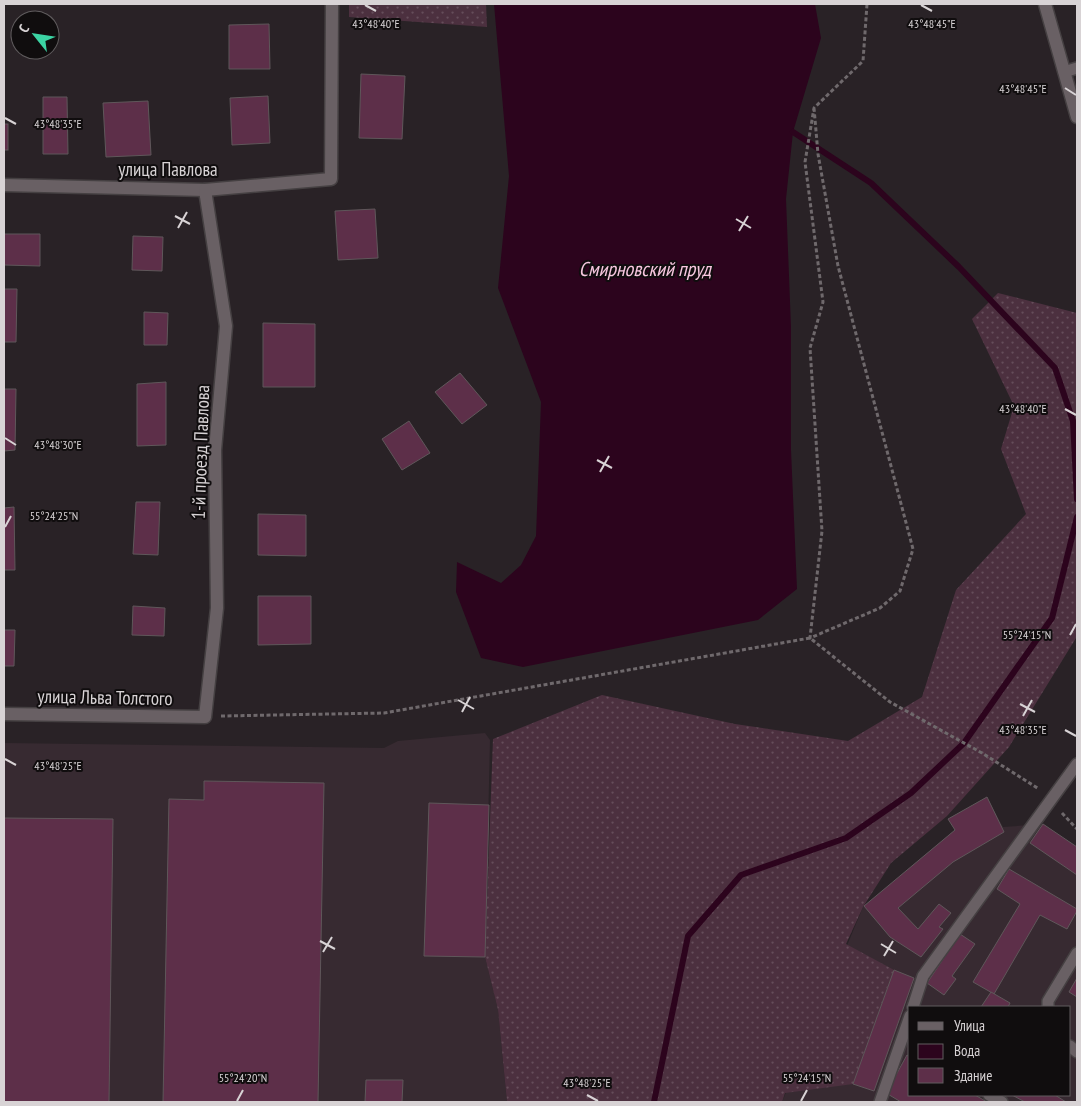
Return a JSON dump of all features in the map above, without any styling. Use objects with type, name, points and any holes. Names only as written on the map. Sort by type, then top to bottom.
[{"type":"street","name":"улица Павлова","points":[[4,186],[205,190],[331,179],[332,4]]},
{"type":"street","points":[[1045,4],[1077,117]]},
{"type":"street","name":"1-й проезд Павлова","points":[[205,190],[226,326],[215,450],[217,608],[205,716]]},
{"type":"street","name":"улица Льва Толстого","points":[[4,714],[205,716]]},
{"type":"lane","points":[[1064,72],[1077,68]]},
{"type":"lane","points":[[913,1006],[923,976],[1077,764]]},
{"type":"lane","points":[[1048,1006],[1048,1001],[1077,953]]},
{"type":"lane","points":[[880,1102],[905,1046],[908,1028]]},
{"type":"lane","points":[[991,1096],[1002,1102]]},
{"type":"path","points":[[810,638],[822,532],[810,348],[823,302],[805,162],[814,108],[863,61],[867,4]]},
{"type":"path","points":[[205,716],[384,713],[810,638],[880,608],[900,591],[913,549],[838,266],[818,154],[814,108]]},
{"type":"path","points":[[810,638],[890,702],[982,753],[1053,798],[1064,817],[1077,829]]},
{"type":"shaded area","points":[[349,4],[486,4],[487,27],[349,17]]},
{"type":"shaded area","points":[[998,293],[1077,313],[1076,638],[1009,747],[947,816],[891,863],[863,907],[846,944],[894,970],[853,1084],[785,1093],[782,1102],[507,1102],[498,1010],[485,957],[493,739],[602,695],[735,724],[848,741],[922,697],[956,590],[1026,514],[1001,449],[1014,406],[972,319]]},
{"type":"shaded area","points":[[485,733],[490,740],[485,957],[498,1010],[507,1102],[4,1102],[4,743],[384,748],[398,741]]},
{"type":"shaded area","points":[[987,797],[1003,827],[1043,824],[1077,847],[1077,1102],[782,1102],[863,907],[955,830],[948,819]]},
{"type":"water","name":"Смирновский пруд","points":[[494,4],[815,4],[821,38],[793,132],[786,199],[791,327],[791,450],[797,589],[758,620],[523,667],[481,658],[456,592],[457,562],[501,583],[521,565],[536,536],[541,402],[498,288],[509,176]]},
{"type":"building","points":[[269,24],[270,69],[229,69],[229,25]]},
{"type":"building","points":[[361,74],[405,76],[402,139],[359,138]]},
{"type":"building","points":[[268,96],[270,143],[232,145],[230,98]]},
{"type":"building","points":[[43,97],[67,97],[68,154],[43,154]]},
{"type":"building","points":[[148,101],[151,155],[106,157],[103,103]]},
{"type":"building","points":[[4,124],[8,124],[8,150],[4,150]]},
{"type":"building","points":[[375,209],[378,258],[338,260],[335,211]]},
{"type":"building","points":[[4,234],[40,234],[40,266],[4,265]]},
{"type":"building","points":[[133,236],[163,237],[162,271],[132,270]]},
{"type":"building","points":[[4,289],[17,289],[16,342],[4,342]]},
{"type":"building","points":[[144,312],[168,313],[167,345],[144,345]]},
{"type":"building","points":[[263,323],[315,324],[315,387],[263,387]]},
{"type":"building","points":[[460,373],[487,405],[462,424],[435,392]]},
{"type":"building","points":[[166,382],[166,445],[137,446],[137,384]]},
{"type":"building","points":[[4,389],[16,389],[15,450],[4,451]]},
{"type":"building","points":[[409,421],[430,453],[402,470],[382,439]]},
{"type":"building","points":[[136,502],[160,502],[158,555],[133,554]]},
{"type":"building","points":[[14,507],[15,570],[4,570],[4,508]]},
{"type":"building","points":[[258,514],[306,515],[306,556],[258,555]]},
{"type":"building","points":[[258,596],[311,596],[311,644],[258,645]]},
{"type":"building","points":[[133,606],[165,608],[164,636],[132,635]]},
{"type":"building","points":[[4,630],[15,630],[14,666],[4,666]]},
{"type":"building","points":[[204,781],[324,783],[318,1102],[163,1102],[169,799],[204,800]]},
{"type":"building","points":[[987,797],[1004,832],[953,862],[898,908],[918,929],[939,904],[951,913],[939,927],[943,929],[921,957],[890,937],[864,906],[955,830],[948,819]]},
{"type":"building","points":[[429,803],[489,805],[485,957],[424,956]]},
{"type":"building","points":[[4,818],[113,819],[109,1102],[4,1102]]},
{"type":"building","points":[[1043,824],[1077,847],[1077,875],[1030,843]]},
{"type":"building","points":[[1009,869],[1077,909],[1077,911],[1067,929],[1040,915],[994,994],[973,982],[1020,904],[997,889]]},
{"type":"building","points":[[960,934],[975,944],[952,976],[956,979],[944,995],[927,983]]},
{"type":"building","points":[[894,970],[914,978],[874,1091],[853,1084]]},
{"type":"building","points":[[1077,978],[1077,997],[1069,992]]},
{"type":"building","points":[[991,992],[1010,1003],[1008,1006],[982,1006]]},
{"type":"building","points":[[907,1055],[908,1096],[977,1096],[987,1102],[901,1102],[886,1093]]},
{"type":"building","points":[[366,1080],[403,1080],[402,1102],[365,1102]]},
{"type":"building","points":[[1014,1096],[1057,1096],[1066,1102],[1025,1102]]},
{"type":"waterway","points":[[793,132],[871,183],[959,267],[1055,368],[1073,421],[1077,499]]},
{"type":"waterway","points":[[654,1102],[688,936],[741,875],[846,838],[911,793],[964,743],[1052,618],[1077,517]]}]
